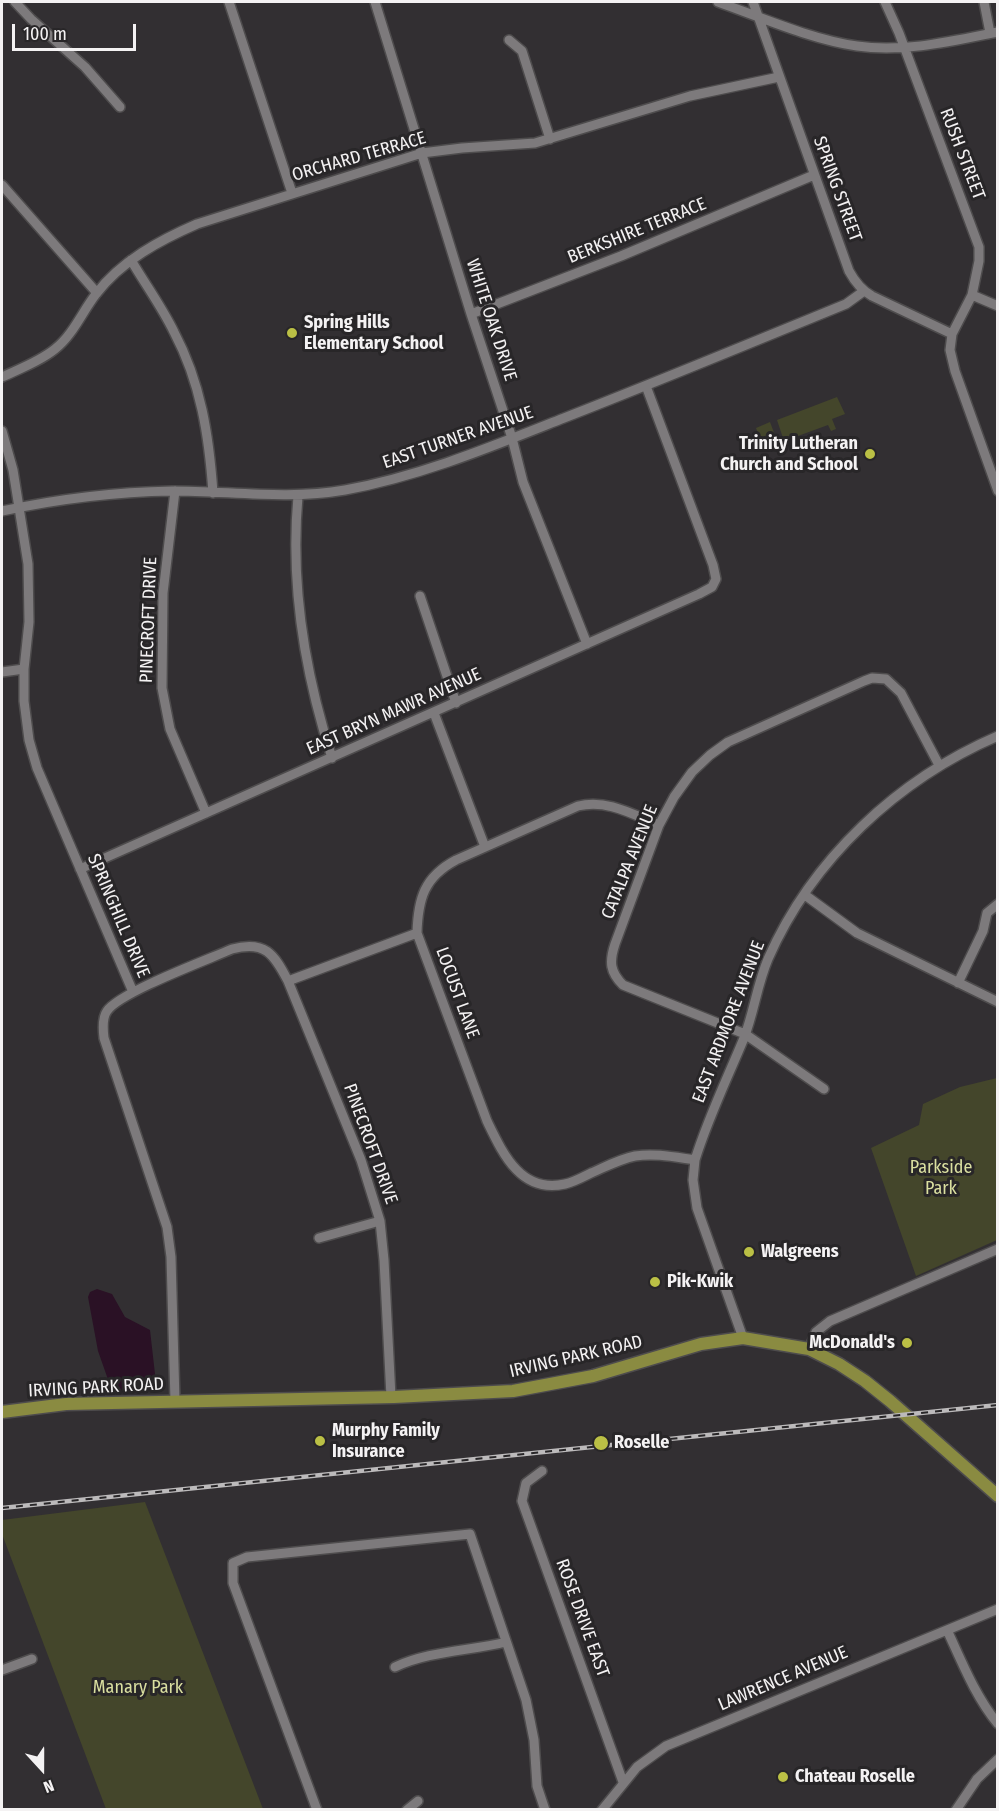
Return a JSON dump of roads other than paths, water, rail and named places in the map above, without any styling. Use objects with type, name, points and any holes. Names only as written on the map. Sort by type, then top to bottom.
[{"type":"main road","name":"IRVING PARK ROAD","points":[[2,1412],[66,1404],[391,1397],[513,1391],[593,1376],[701,1344],[743,1338],[809,1349],[839,1364],[865,1381],[998,1496]]},
{"type":"street","points":[[15,2],[85,67],[120,107]]},
{"type":"street","points":[[229,2],[292,193]]},
{"type":"street","name":"WHITE OAK DRIVE","points":[[375,2],[471,314],[512,438],[523,482],[587,644]]},
{"type":"street","points":[[718,2],[826,40],[857,46],[903,46],[956,40],[994,32],[984,2]]},
{"type":"street","name":"SPRING STREET","points":[[753,2],[854,280],[864,291],[952,334]]},
{"type":"street","name":"RUSH STREET","points":[[885,2],[979,247],[979,261],[972,295],[952,334],[950,350],[952,361],[993,464],[998,491]]},
{"type":"street","points":[[509,40],[522,51],[550,140]]},
{"type":"street","name":"ORCHARD TERRACE","points":[[2,377],[55,349],[77,323],[97,293],[131,260],[165,238],[197,224],[423,153],[462,148],[525,145],[550,140],[690,96],[779,77]]},
{"type":"street","name":"BERKSHIRE TERRACE","points":[[471,314],[621,256],[814,175]]},
{"type":"street","points":[[2,185],[97,293]]},
{"type":"street","points":[[131,260],[173,329],[193,375],[207,426],[213,493]]},
{"type":"street","name":"EAST TURNER AVENUE","points":[[2,511],[93,495],[175,491],[298,495],[345,490],[391,480],[431,468],[646,386],[846,304],[864,291]]},
{"type":"street","points":[[972,295],[998,306]]},
{"type":"street","name":"EAST BRYN MAWR AVENUE","points":[[80,869],[456,703],[699,594],[712,586],[716,579],[713,565],[646,386]]},
{"type":"street","name":"SPRINGHILL DRIVE","points":[[2,431],[20,507],[30,586],[24,669],[25,712],[29,740],[37,768],[134,992],[116,1002],[105,1013],[103,1031],[166,1227],[171,1257],[175,1401]]},
{"type":"street","name":"PINECROFT DRIVE","points":[[175,491],[164,586],[162,687],[170,729],[206,813]]},
{"type":"street","points":[[298,495],[294,534],[295,557],[305,645],[314,697],[332,758]]},
{"type":"street","points":[[420,596],[456,703]]},
{"type":"street","points":[[2,672],[24,669]]},
{"type":"street","name":"CATALPA AVENUE","points":[[824,1089],[745,1034],[623,985],[612,970],[615,944],[659,825],[678,790],[692,772],[728,742],[864,681],[872,678],[886,679],[901,693],[939,765]]},
{"type":"street","points":[[434,712],[485,847]]},
{"type":"street","name":"EAST ARDMORE AVENUE","points":[[743,1338],[697,1208],[693,1180],[694,1160],[745,1034],[768,958],[805,895],[836,854],[863,825],[898,795],[939,765],[998,736]]},
{"type":"street","name":"LOCUST LANE","points":[[659,825],[613,807],[591,803],[578,806],[485,847],[446,865],[424,888],[418,910],[417,933],[487,1121],[499,1145],[521,1174],[535,1184],[550,1186],[567,1184],[633,1157],[658,1155],[694,1160]]},
{"type":"street","points":[[805,895],[857,933],[998,1002]]},
{"type":"street","points":[[958,983],[983,931],[987,913],[998,904]]},
{"type":"street","points":[[288,981],[417,933]]},
{"type":"street","name":"PINECROFT DRIVE","points":[[134,992],[243,946],[266,949],[277,959],[361,1160],[380,1221],[391,1397]]},
{"type":"street","points":[[319,1238],[380,1221]]},
{"type":"street","points":[[809,1349],[816,1332],[830,1321],[998,1249]]},
{"type":"street","name":"ROSE DRIVE EAST","points":[[542,1472],[526,1482],[522,1501],[623,1782]]},
{"type":"street","points":[[317,1809],[233,1583],[233,1563],[247,1557],[470,1534],[530,1717],[534,1740],[535,1775],[545,1809]]},
{"type":"street","name":"LAWRENCE AVENUE","points":[[602,1809],[623,1782],[651,1755],[666,1746],[998,1609]]},
{"type":"street","points":[[947,1630],[972,1683],[998,1724]]},
{"type":"street","points":[[395,1667],[420,1657],[477,1649],[506,1642]]},
{"type":"street","points":[[2,1670],[32,1659]]},
{"type":"street","points":[[956,1809],[977,1779],[998,1759]]},
{"type":"street","points":[[407,1809],[418,1801]]},
{"type":"railway","points":[[2,1508],[998,1405]]},
{"type":"place","name":"Spring Hills Elementary School","points":[[292,333]]},
{"type":"place","name":"Trinity Lutheran Church and School","points":[[870,454]]},
{"type":"place","name":"Walgreens","points":[[749,1252]]},
{"type":"place","name":"Pik-Kwik","points":[[655,1282]]},
{"type":"place","name":"McDonald's","points":[[907,1343]]},
{"type":"place","name":"Murphy Family Insurance","points":[[320,1441]]},
{"type":"place","name":"Roselle","points":[[601,1443]]},
{"type":"place","name":"Chateau Roselle","points":[[783,1777]]},
{"type":"park label","name":"Parkside Park","points":[[941,1178]]},
{"type":"park label","name":"Manary Park","points":[[138,1688]]}]
